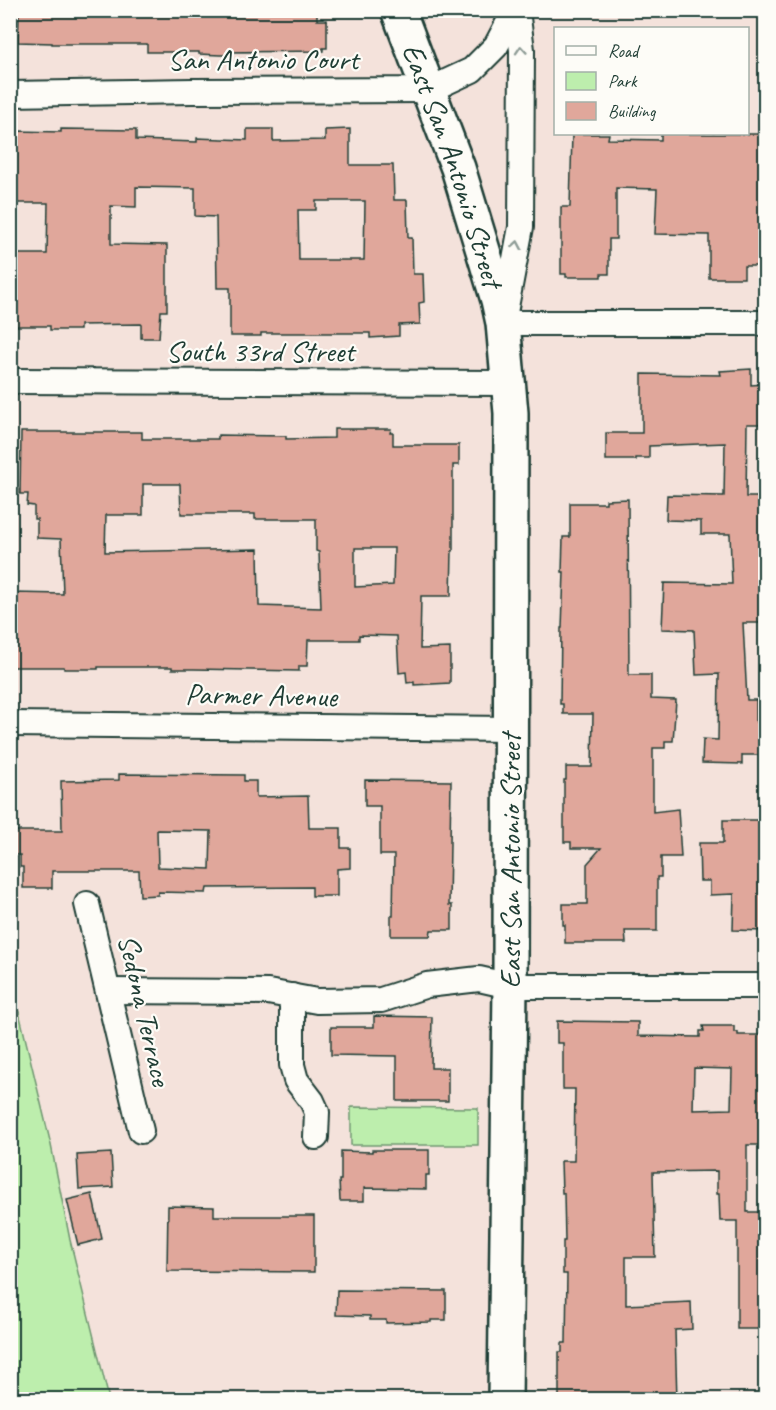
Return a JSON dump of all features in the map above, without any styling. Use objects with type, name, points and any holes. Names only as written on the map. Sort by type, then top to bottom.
[{"type":"street","name":"East San Antonio Street","points":[[398,10],[458,168],[498,300],[511,413],[510,986],[505,1400]]},
{"type":"street","name":"East San Antonio Street","points":[[502,323],[520,226],[522,50],[516,10]]},
{"type":"street","name":"San Antonio Court","points":[[10,94],[429,90],[472,70],[496,46],[516,10]]},
{"type":"street","points":[[502,323],[765,323]]},
{"type":"street","name":"South 33rd Street","points":[[10,381],[508,383]]},
{"type":"street","name":"Parmer Avenue","points":[[10,724],[510,729]]},
{"type":"street","name":"Sedona Terrace","points":[[87,904],[141,1131]]},
{"type":"street","points":[[108,991],[268,992],[317,1001],[381,1000],[427,985],[479,978],[510,986],[765,986]]},
{"type":"street","points":[[292,996],[292,1065],[297,1080],[312,1101],[316,1112],[316,1137]]},
{"type":"green space","points":[[10,975],[51,1145],[70,1240],[109,1399],[11,1399]]},
{"type":"green space","points":[[351,1107],[478,1108],[478,1145],[351,1145]]},
{"type":"building","points":[[19,10],[228,10],[228,12],[317,10],[317,20],[327,20],[327,48],[323,48],[323,51],[227,52],[227,55],[220,55],[199,54],[199,52],[147,52],[147,44],[18,42]]},
{"type":"building","points":[[61,129],[136,130],[136,140],[197,142],[197,138],[247,140],[247,129],[273,129],[273,141],[325,140],[325,130],[350,129],[350,165],[393,165],[394,200],[407,200],[408,238],[412,238],[413,274],[423,274],[424,302],[419,303],[420,324],[399,325],[399,336],[370,338],[370,333],[261,333],[261,336],[230,336],[230,288],[217,288],[216,217],[195,216],[195,188],[136,187],[136,207],[111,206],[111,244],[167,245],[167,311],[161,311],[159,338],[141,338],[141,324],[80,325],[80,330],[50,330],[50,326],[10,326],[10,261],[12,261],[12,254],[47,254],[48,203],[10,203],[10,182],[16,182],[17,131],[61,132]],"holes":[[[316,201],[365,201],[364,260],[299,260],[298,210],[316,210]]]},
{"type":"building","points":[[765,134],[765,266],[744,266],[744,278],[709,278],[709,235],[655,234],[657,189],[616,188],[616,239],[609,239],[609,274],[601,274],[601,277],[566,277],[566,274],[561,274],[561,207],[570,207],[572,135],[609,135],[608,139],[661,140],[661,135]]},
{"type":"building","points":[[751,369],[751,385],[765,384],[765,424],[747,424],[746,497],[765,497],[765,623],[743,623],[747,700],[756,700],[756,722],[765,722],[765,755],[742,755],[742,764],[702,763],[703,739],[718,740],[719,674],[696,675],[694,630],[662,629],[664,583],[732,584],[730,534],[701,534],[701,521],[666,520],[667,495],[724,496],[725,443],[649,446],[649,458],[606,460],[606,433],[642,433],[642,374],[721,375],[720,371]]},
{"type":"building","points":[[334,429],[391,429],[393,445],[459,445],[459,465],[453,465],[451,596],[421,596],[420,649],[450,648],[450,683],[414,685],[414,682],[407,683],[406,672],[399,673],[397,636],[359,635],[359,640],[308,640],[307,666],[299,666],[299,671],[172,669],[172,667],[64,669],[64,667],[11,667],[11,616],[14,616],[14,593],[63,594],[61,539],[37,538],[34,506],[27,505],[28,494],[20,494],[21,432],[142,432],[142,439],[218,439],[218,435],[286,436],[286,439],[334,438]],"holes":[[[143,484],[180,484],[181,514],[255,514],[255,519],[316,519],[321,608],[259,606],[258,549],[105,552],[106,515],[143,515]],[[355,548],[394,548],[393,585],[355,587]]]},
{"type":"building","points":[[628,499],[629,675],[651,675],[651,699],[676,700],[673,741],[665,741],[665,748],[653,748],[653,812],[678,809],[681,857],[661,857],[661,877],[657,877],[657,931],[625,931],[626,943],[565,943],[563,904],[587,904],[587,864],[601,848],[571,848],[571,842],[564,842],[566,767],[592,767],[593,714],[563,714],[563,704],[560,704],[563,537],[570,537],[570,503],[606,503],[606,500]]},
{"type":"building","points":[[119,774],[244,775],[244,781],[256,781],[256,797],[308,796],[309,828],[341,828],[341,848],[350,848],[350,868],[337,869],[337,896],[312,896],[312,887],[207,888],[206,893],[158,892],[158,895],[140,896],[139,871],[52,871],[52,888],[23,888],[23,867],[20,867],[20,855],[15,855],[15,831],[62,831],[61,781],[119,780]],"holes":[[[157,830],[211,831],[210,869],[158,867]]]},
{"type":"building","points":[[365,780],[451,781],[449,905],[452,905],[452,930],[431,930],[430,936],[391,936],[394,855],[380,855],[380,806],[365,806]]},
{"type":"building","points":[[723,820],[765,820],[765,931],[733,930],[734,894],[710,895],[710,881],[700,881],[699,843],[723,843]]},
{"type":"building","points":[[374,1016],[432,1017],[431,1068],[448,1068],[448,1101],[397,1101],[397,1056],[331,1055],[331,1027],[374,1027]]},
{"type":"building","points":[[557,1021],[638,1022],[638,1036],[700,1037],[700,1031],[704,1031],[703,1026],[734,1026],[734,1032],[738,1032],[738,1035],[765,1035],[765,1145],[747,1145],[747,1212],[765,1212],[765,1329],[737,1329],[737,1221],[720,1221],[717,1171],[653,1172],[655,1257],[626,1257],[626,1305],[691,1302],[692,1329],[675,1330],[677,1400],[559,1400],[559,1352],[562,1352],[562,1343],[566,1343],[567,1274],[563,1274],[563,1241],[565,1241],[561,1161],[574,1161],[575,1089],[563,1089],[563,1043],[557,1043]],"holes":[[[694,1068],[732,1069],[731,1109],[693,1110]]]},
{"type":"building","points":[[372,1150],[429,1150],[429,1175],[426,1175],[426,1189],[364,1188],[364,1201],[340,1201],[341,1151],[372,1152]]},
{"type":"building","points":[[111,1153],[113,1187],[79,1189],[77,1155]]},
{"type":"building","points":[[92,1194],[102,1239],[78,1245],[67,1200]]},
{"type":"building","points":[[168,1206],[214,1207],[214,1216],[314,1216],[314,1272],[167,1271]]},
{"type":"building","points":[[337,1290],[446,1291],[446,1320],[386,1323],[386,1320],[370,1320],[370,1316],[336,1315]]}]
